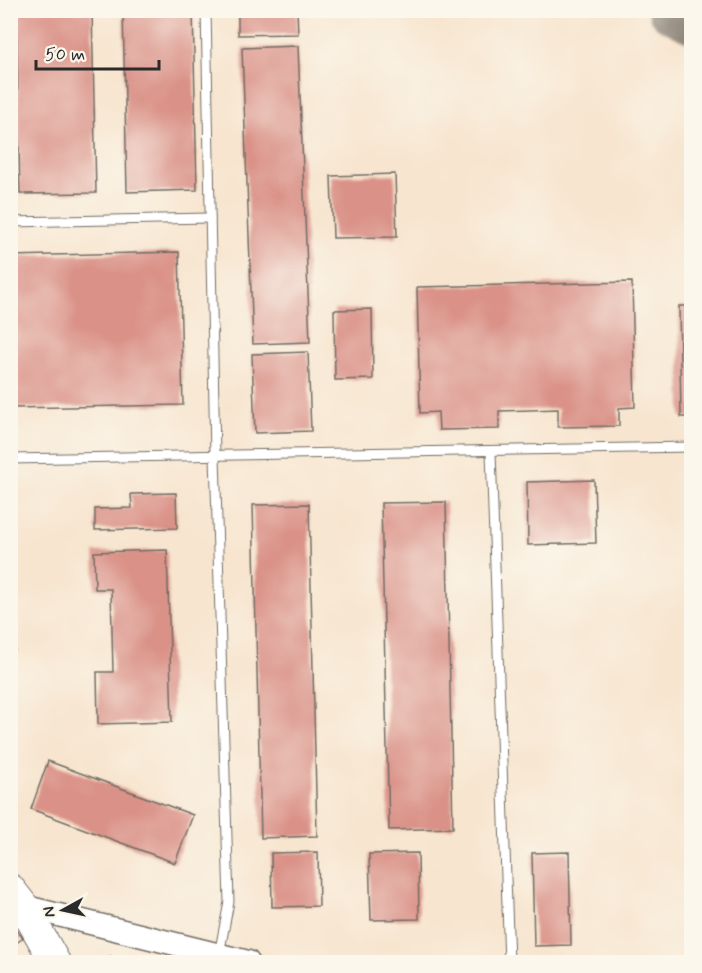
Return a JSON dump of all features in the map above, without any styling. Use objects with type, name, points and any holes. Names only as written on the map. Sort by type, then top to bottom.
[{"type":"highway","points":[[15,900],[55,963]]},
{"type":"street","points":[[15,900],[248,963]]},
{"type":"lane","points":[[206,10],[215,456],[229,902],[219,955]]},
{"type":"lane","points":[[10,222],[210,218]]},
{"type":"lane","points":[[10,459],[692,447]]},
{"type":"lane","points":[[491,452],[509,963]]},
{"type":"building","points":[[16,10],[92,10],[96,193],[20,194]]},
{"type":"building","points":[[123,10],[193,10],[197,190],[127,192]]},
{"type":"building","points":[[238,10],[297,10],[298,34],[238,35]]},
{"type":"building","points":[[298,46],[310,342],[253,344],[242,48]]},
{"type":"building","points":[[395,174],[397,237],[333,238],[331,176]]},
{"type":"building","points":[[179,252],[183,405],[10,408],[10,256]]},
{"type":"building","points":[[632,282],[635,407],[619,408],[619,426],[558,427],[558,409],[499,411],[499,429],[439,430],[438,412],[420,413],[417,287]]},
{"type":"building","points":[[679,306],[692,306],[692,417],[681,417]]},
{"type":"building","points":[[372,309],[373,379],[335,380],[334,310]]},
{"type":"building","points":[[308,352],[311,431],[255,433],[252,354]]},
{"type":"building","points":[[594,480],[596,543],[528,545],[527,482]]},
{"type":"building","points":[[176,493],[177,528],[95,530],[95,509],[132,508],[131,494]]},
{"type":"building","points":[[446,502],[453,828],[389,830],[381,503]]},
{"type":"building","points":[[309,504],[317,836],[261,838],[253,505]]},
{"type":"building","points":[[167,550],[172,722],[98,724],[97,672],[113,672],[111,589],[95,589],[94,552]]},
{"type":"building","points":[[10,558],[12,558],[15,650],[10,650]]},
{"type":"building","points":[[48,761],[193,815],[175,863],[31,809]]},
{"type":"building","points":[[318,852],[319,906],[272,907],[271,853]]},
{"type":"building","points":[[569,852],[571,945],[534,946],[532,853]]},
{"type":"building","points":[[418,853],[419,919],[371,920],[369,854]]},
{"type":"building","points":[[10,923],[23,938],[10,948]]},
{"type":"building","points":[[110,956],[127,962],[108,962]]},
{"type":"taxiway","points":[[670,10],[692,21]]}]
